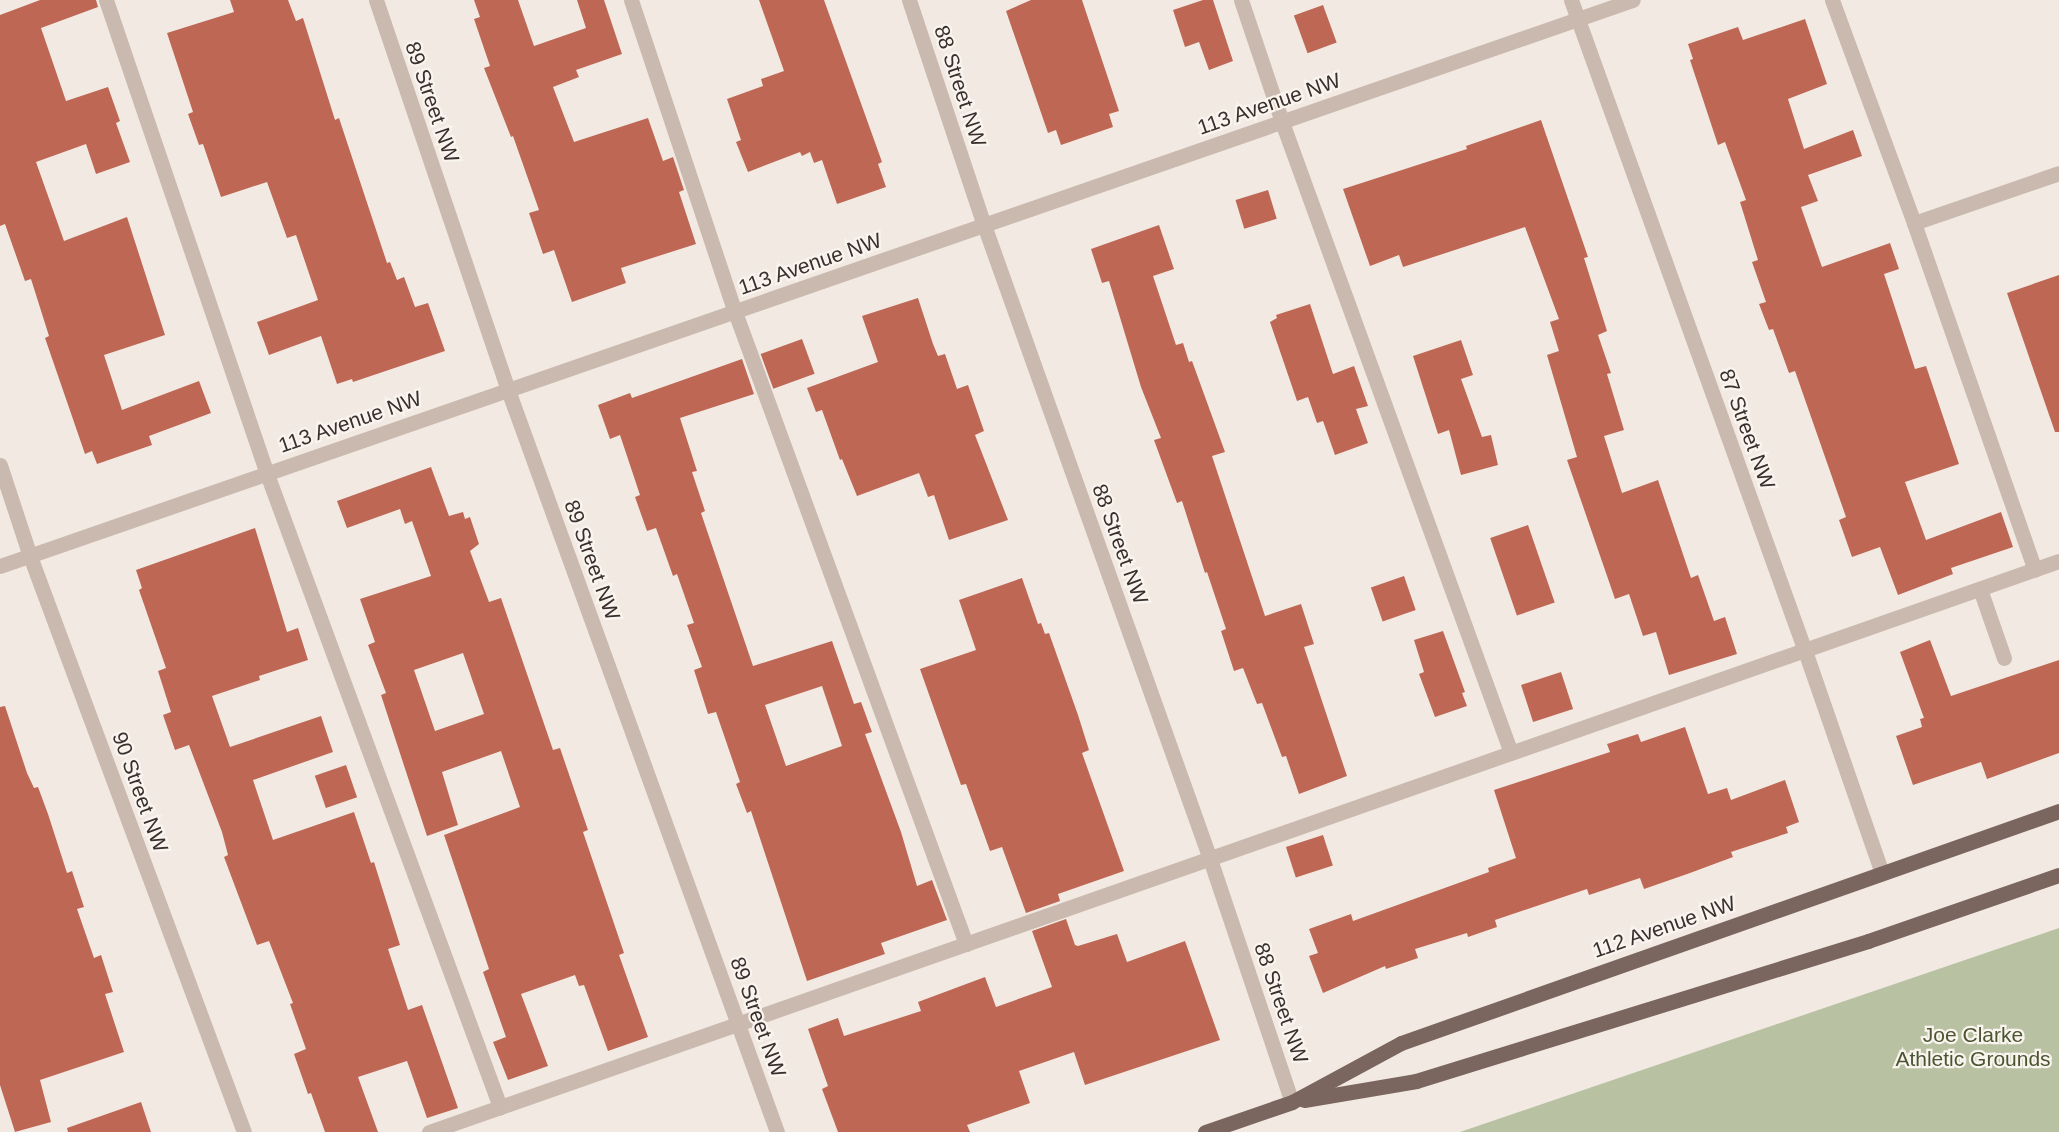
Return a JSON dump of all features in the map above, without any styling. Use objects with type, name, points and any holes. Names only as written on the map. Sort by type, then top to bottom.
[{"type":"main road","name":"112 Avenue NW","points":[[1205,1132],[1292,1102],[1401,1043],[2059,811]]},
{"type":"main road","name":"112 Avenue NW","points":[[1292,1102],[1416,1081],[1868,941],[2059,875]]},
{"type":"street","points":[[106,0],[267,474],[500,1107]]},
{"type":"street","name":"89 Street NW","points":[[376,0],[508,390],[777,1132]]},
{"type":"street","points":[[631,0],[735,312],[966,944]]},
{"type":"street","name":"88 Street NW","points":[[909,0],[984,225],[1210,859],[1292,1102]]},
{"type":"street","points":[[1241,0],[1282,122],[1512,753]]},
{"type":"street","name":"87 Street NW","points":[[1571,0],[1805,651],[1881,873]]},
{"type":"street","name":"113 Avenue NW","points":[[0,566],[1633,0]]},
{"type":"street","points":[[1832,0],[1914,224],[2035,570]]},
{"type":"street","points":[[1914,224],[2059,173]]},
{"type":"street","name":"90 Street NW","points":[[0,465],[30,556],[244,1132]]},
{"type":"street","points":[[429,1132],[2059,561]]},
{"type":"street","points":[[1980,589],[2004,658]]},
{"type":"green space","name":"Joe Clarke Athletic Grounds","points":[[2059,928],[2059,1132],[1460,1132]]},
{"type":"building","points":[[40,0],[96,0],[98,7],[41,28],[66,101],[108,87],[120,121],[116,123],[130,162],[96,174],[86,144],[36,162],[64,241],[127,217],[165,335],[104,355],[122,410],[199,381],[211,413],[149,436],[152,445],[97,464],[92,451],[85,454],[45,338],[49,336],[31,279],[25,281],[5,224],[0,226],[0,15]]},
{"type":"building","points":[[230,0],[288,0],[296,21],[303,18],[335,120],[339,118],[387,263],[390,262],[397,280],[404,277],[415,307],[428,303],[445,351],[353,382],[352,379],[337,384],[321,336],[269,355],[257,322],[318,300],[296,235],[287,238],[267,182],[221,197],[203,144],[199,145],[188,114],[193,112],[167,33],[234,12]]},
{"type":"building","points":[[474,0],[518,0],[534,46],[586,28],[577,0],[604,0],[622,54],[576,70],[579,77],[553,87],[574,142],[648,118],[663,161],[673,157],[684,190],[679,192],[696,244],[621,268],[626,283],[572,302],[554,250],[543,254],[529,213],[539,210],[513,136],[511,137],[484,68],[490,66],[474,19],[480,17]]},
{"type":"building","points":[[759,0],[824,0],[882,162],[878,164],[886,187],[837,204],[822,160],[814,163],[810,152],[802,156],[800,152],[748,172],[736,142],[741,140],[727,99],[763,86],[761,79],[784,71]]},
{"type":"building","points":[[1031,0],[1082,0],[1119,111],[1109,114],[1113,127],[1061,145],[1056,130],[1048,133],[1006,11]]},
{"type":"building","points":[[1203,0],[1213,0],[1233,61],[1209,70],[1199,42],[1185,47],[1173,10]]},
{"type":"building","points":[[1323,5],[1337,43],[1308,53],[1294,16]]},
{"type":"building","points":[[1805,19],[1827,84],[1788,99],[1804,149],[1853,130],[1862,156],[1808,175],[1818,201],[1801,207],[1822,267],[1890,243],[1899,269],[1884,274],[1915,369],[1926,366],[1959,464],[1905,482],[1926,540],[2001,512],[2013,547],[1951,568],[1953,574],[1898,595],[1880,547],[1852,557],[1839,520],[1846,517],[1795,371],[1789,373],[1773,329],[1769,330],[1759,304],[1766,302],[1752,262],[1758,260],[1740,202],[1746,200],[1725,142],[1718,145],[1690,60],[1693,59],[1688,44],[1738,27],[1743,40]]},
{"type":"building","points":[[1541,120],[1588,257],[1584,258],[1607,331],[1598,335],[1611,373],[1607,374],[1624,430],[1604,436],[1622,493],[1658,480],[1691,578],[1698,575],[1714,621],[1725,617],[1737,654],[1669,675],[1656,632],[1643,636],[1629,594],[1615,599],[1567,460],[1577,457],[1547,355],[1559,351],[1550,322],[1559,319],[1525,227],[1403,267],[1399,255],[1370,266],[1343,189],[1467,149],[1466,146]]},
{"type":"building","points":[[1268,190],[1277,219],[1244,229],[1235,200]]},
{"type":"building","points":[[1159,225],[1174,269],[1153,276],[1176,345],[1183,343],[1189,362],[1192,361],[1225,452],[1212,456],[1265,616],[1301,604],[1314,644],[1304,647],[1347,776],[1299,794],[1286,756],[1282,757],[1262,703],[1257,704],[1243,668],[1234,671],[1221,631],[1226,629],[1207,572],[1205,573],[1182,501],[1177,503],[1154,440],[1161,438],[1141,387],[1109,281],[1102,283],[1091,249]]},
{"type":"building","points":[[2059,275],[2059,432],[2055,432],[2007,293]]},
{"type":"building","points":[[918,298],[938,356],[945,354],[957,389],[968,385],[984,431],[975,435],[1008,520],[949,540],[934,495],[928,497],[919,473],[857,496],[842,459],[840,460],[822,410],[816,412],[807,388],[878,362],[862,316]]},
{"type":"building","points":[[1310,304],[1333,374],[1354,366],[1368,406],[1356,409],[1368,443],[1335,455],[1323,421],[1317,423],[1308,397],[1297,401],[1270,322],[1277,318],[1276,315]]},
{"type":"building","points":[[802,339],[815,374],[773,389],[761,354]]},
{"type":"building","points":[[1461,340],[1473,375],[1461,379],[1482,437],[1491,435],[1498,465],[1461,475],[1449,430],[1438,434],[1413,356]]},
{"type":"building","points":[[742,359],[754,394],[680,418],[697,471],[692,472],[705,511],[701,513],[753,666],[832,641],[854,704],[861,702],[872,732],[865,734],[901,832],[917,886],[932,880],[947,920],[881,943],[885,954],[807,981],[751,811],[747,813],[736,784],[740,782],[716,712],[708,714],[694,670],[702,667],[687,625],[694,623],[677,574],[673,576],[656,528],[647,531],[635,497],[640,495],[620,435],[610,439],[598,405],[630,393],[632,398]],"holes":[[[822,686],[842,746],[786,766],[765,705]]]},
{"type":"building","points":[[431,467],[449,516],[463,512],[465,519],[470,517],[479,544],[470,551],[489,602],[501,598],[553,750],[560,748],[588,830],[583,832],[624,953],[619,955],[648,1037],[608,1051],[584,985],[579,986],[575,975],[521,994],[548,1066],[508,1080],[493,1042],[506,1037],[483,972],[489,969],[444,835],[520,807],[501,751],[442,772],[458,825],[427,836],[381,695],[386,693],[368,645],[375,642],[360,599],[431,576],[412,521],[405,524],[400,509],[347,528],[337,501]],"holes":[[[463,653],[484,714],[435,731],[414,670]]]},
{"type":"building","points":[[1528,525],[1555,603],[1517,616],[1490,538]]},
{"type":"building","points":[[255,528],[287,632],[298,628],[308,660],[259,676],[260,680],[212,696],[230,747],[321,716],[333,752],[253,780],[273,840],[354,812],[371,863],[374,862],[400,945],[388,949],[408,1010],[422,1005],[458,1108],[427,1118],[407,1061],[358,1077],[378,1132],[325,1132],[294,1054],[306,1049],[290,1004],[293,1003],[269,941],[257,945],[224,857],[228,855],[222,832],[189,745],[175,750],[163,715],[171,712],[158,671],[166,668],[139,590],[142,588],[136,570]]},
{"type":"building","points":[[1404,576],[1416,610],[1383,621],[1371,587]]},
{"type":"building","points":[[1022,578],[1038,624],[1041,623],[1045,634],[1049,633],[1078,715],[1089,750],[1082,753],[1124,871],[1058,894],[1060,901],[1026,913],[1002,847],[990,851],[966,784],[961,785],[920,669],[976,650],[959,600]]},
{"type":"building","points":[[1443,631],[1465,692],[1462,693],[1467,706],[1435,717],[1419,674],[1424,672],[1414,640]]},
{"type":"building","points":[[1930,640],[1951,696],[2059,660],[2059,753],[1987,779],[1981,762],[1913,785],[1896,736],[1922,727],[1920,719],[1924,718],[1900,652]]},
{"type":"building","points":[[1561,672],[1573,709],[1533,722],[1521,685]]},
{"type":"building","points":[[5,706],[27,773],[34,788],[38,787],[67,873],[72,871],[84,907],[77,909],[94,958],[101,955],[113,992],[105,994],[124,1052],[40,1080],[51,1122],[15,1132],[0,1085],[0,707]]},
{"type":"building","points":[[1685,727],[1708,794],[1727,788],[1731,800],[1785,780],[1799,822],[1786,827],[1788,833],[1731,852],[1733,857],[1690,873],[1644,889],[1640,878],[1589,895],[1587,889],[1495,920],[1497,927],[1468,937],[1467,933],[1415,949],[1418,958],[1386,969],[1385,966],[1323,993],[1309,956],[1318,953],[1309,929],[1351,914],[1353,921],[1489,872],[1488,868],[1516,858],[1494,790],[1610,752],[1607,744],[1638,734],[1641,742]]},
{"type":"building","points":[[346,765],[357,797],[326,808],[315,776]]},
{"type":"building","points":[[1323,835],[1333,865],[1296,877],[1286,847]]},
{"type":"building","points":[[1066,919],[1075,945],[1078,946],[1117,934],[1127,962],[1185,941],[1220,1040],[1085,1085],[1074,1052],[1019,1071],[1030,1103],[967,1125],[970,1132],[838,1132],[822,1089],[828,1086],[808,1029],[838,1018],[844,1036],[921,1011],[918,1002],[985,977],[996,1007],[1052,987],[1032,931]]},
{"type":"building","points":[[141,1102],[151,1132],[68,1132],[67,1128]]}]
